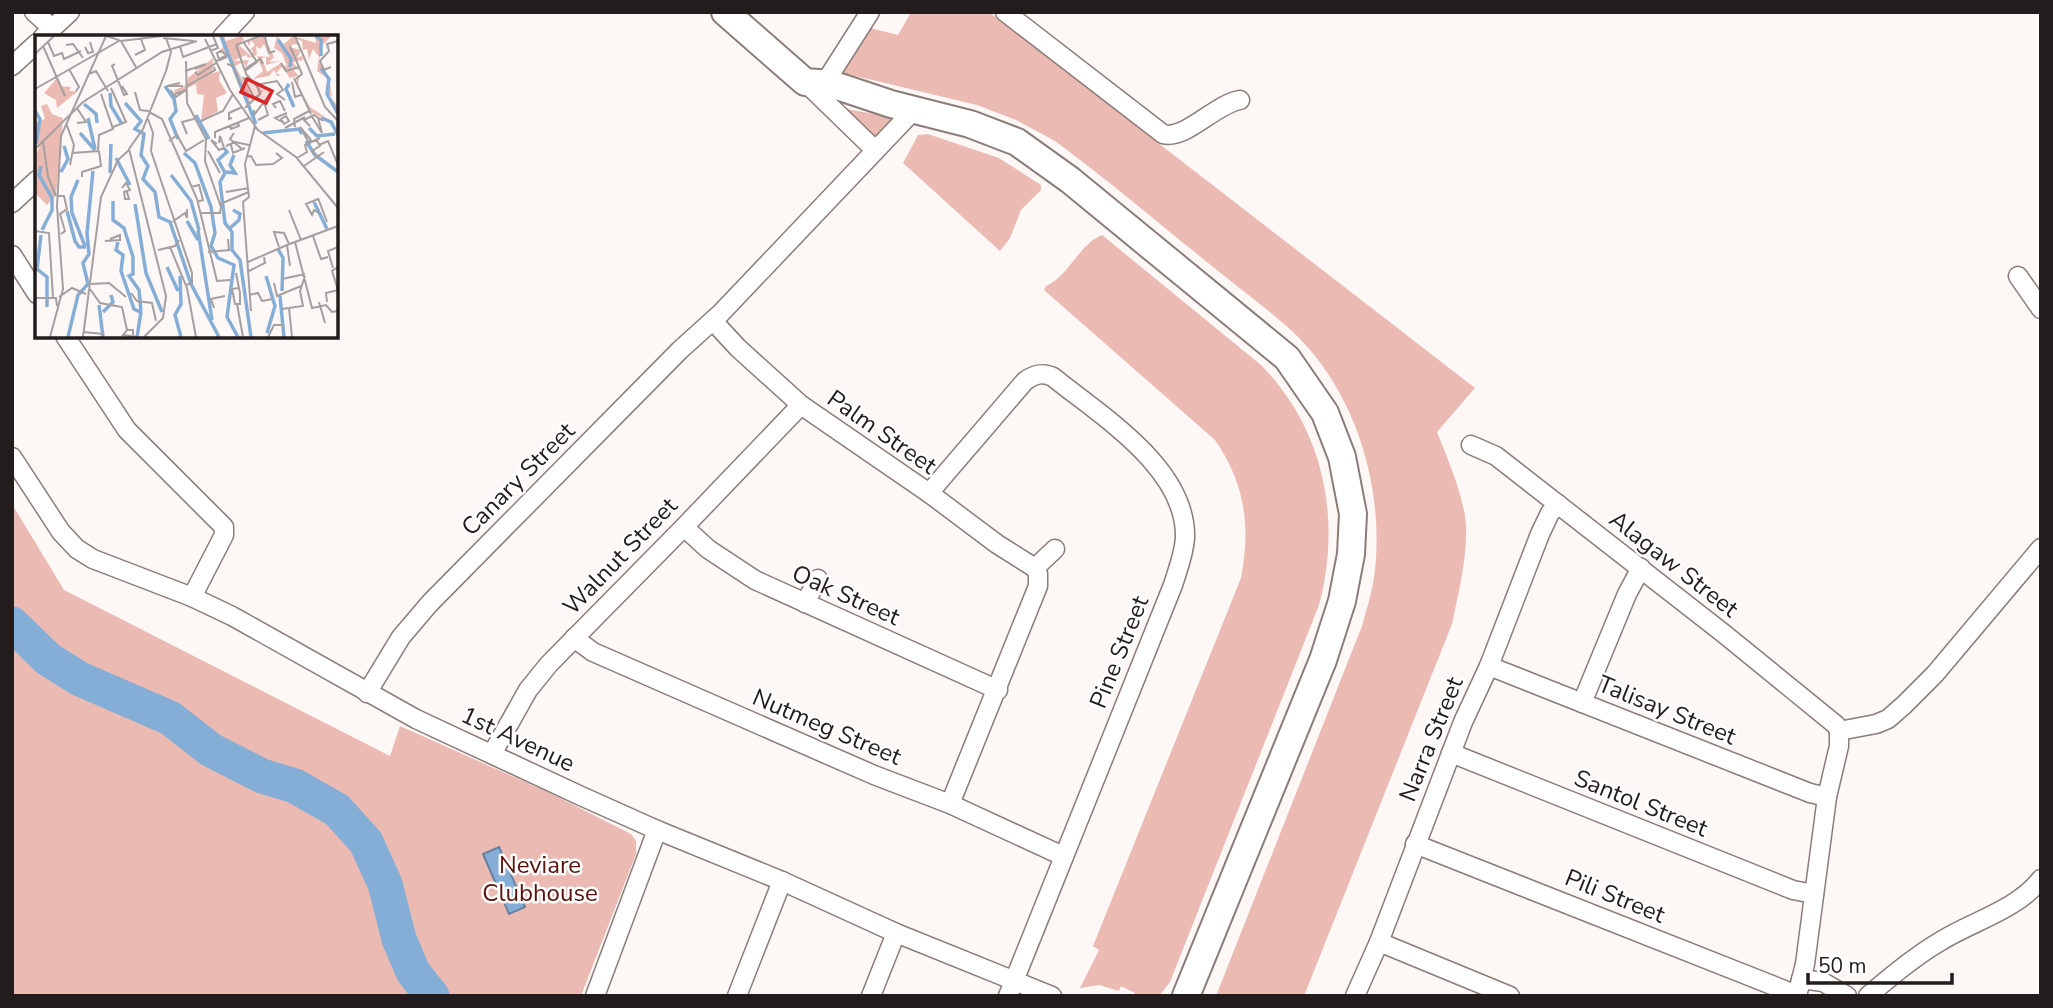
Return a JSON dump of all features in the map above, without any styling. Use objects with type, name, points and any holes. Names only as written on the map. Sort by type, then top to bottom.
[{"type":"street","points":[[34,12],[47,33],[70,12]]},
{"type":"street","points":[[224,35],[245,12]]},
{"type":"street","points":[[724,12],[815,83],[875,150]]},
{"type":"street","points":[[815,83],[832,69],[870,12]]},
{"type":"street","points":[[1005,12],[1163,134],[1170,136],[1181,132],[1229,102],[1240,100]]},
{"type":"street","points":[[12,66],[35,45]]},
{"type":"street","points":[[815,83],[970,124],[1017,142],[1095,200],[1287,358],[1325,413],[1342,457],[1353,514],[1351,554],[1342,601],[1323,660],[1186,996]]},
{"type":"street","name":"Canary Street","points":[[367,693],[401,637],[430,603],[680,350],[717,317],[914,110]]},
{"type":"street","points":[[12,203],[35,182]]},
{"type":"street","points":[[12,254],[35,291]]},
{"type":"street","points":[[2018,276],[2041,309]]},
{"type":"street","name":"Palm Street","points":[[717,317],[738,348],[801,405],[1035,568]]},
{"type":"street","points":[[66,338],[127,429],[224,527],[224,535],[192,597]]},
{"type":"street","name":"Pine Street","points":[[929,494],[1026,381],[1039,374],[1054,377],[1119,431],[1161,471],[1172,486],[1180,505],[1185,538],[1173,585],[1011,988]]},
{"type":"street","name":"Walnut Street","points":[[492,754],[528,690],[548,664],[801,405]]},
{"type":"street","name":"Alagaw Street","points":[[1471,445],[1496,456],[1641,568],[1828,716],[1839,731]]},
{"type":"street","name":"1st Avenue","points":[[12,457],[61,532],[77,549],[111,567],[192,597],[232,616],[367,693],[657,830],[782,881],[1011,988],[1052,996]]},
{"type":"street","name":"Narra Street","points":[[1355,996],[1379,942],[1463,722],[1489,666],[1539,534],[1558,504]]},
{"type":"street","name":"Oak Street","points":[[684,527],[708,549],[755,580],[998,690]]},
{"type":"street","points":[[1799,990],[1827,797],[1839,746],[1839,731],[1876,724],[1888,719],[1904,705],[1935,674],[2041,548]]},
{"type":"street","points":[[950,804],[1038,586],[1035,568],[1055,549]]},
{"type":"street","points":[[1583,703],[1627,594],[1641,568]]},
{"type":"street","points":[[805,603],[818,579]]},
{"type":"street","name":"Nutmeg Street","points":[[574,638],[593,652],[874,775],[950,804],[1063,856]]},
{"type":"street","name":"Talisay Street","points":[[1489,666],[1810,793],[1827,797]]},
{"type":"street","name":"Santol Street","points":[[1451,753],[1793,890],[1814,894]]},
{"type":"street","points":[[595,996],[657,830]]},
{"type":"street","name":"Pili Street","points":[[1415,844],[1799,990],[1822,982],[1847,996]]},
{"type":"street","points":[[1868,996],[1921,954],[2014,902],[2032,890],[2041,879]]},
{"type":"street","points":[[737,996],[782,881]]},
{"type":"street","points":[[872,996],[896,933]]},
{"type":"street","points":[[1379,942],[1510,996]]},
{"type":"green space","points":[[911,12],[989,12],[1475,388],[1437,432],[1459,490],[1466,523],[1463,567],[1452,624],[1304,996],[1216,996],[1362,626],[1371,591],[1377,538],[1375,505],[1360,441],[1348,410],[1333,381],[1292,331],[1055,141],[1016,120],[977,105],[843,73],[840,68],[866,27],[898,35]]},
{"type":"green space","points":[[841,108],[885,116],[891,121],[874,137]]},
{"type":"green space","points":[[928,134],[999,158],[1041,185],[1041,190],[1021,210],[1010,238],[1000,251],[903,163],[918,135]]},
{"type":"green space","points":[[1102,235],[1261,365],[1283,390],[1300,417],[1313,446],[1327,508],[1326,573],[1319,605],[1170,982],[1159,996],[1134,996],[1135,993],[1121,986],[1119,991],[1099,985],[1080,988],[1099,950],[1093,946],[1241,578],[1245,523],[1239,489],[1215,440],[1044,290],[1062,275],[1087,245]]},
{"type":"green space","name":"Neviare Clubhouse","points":[[12,504],[64,590],[390,756],[400,726],[550,793],[631,834],[636,841],[636,854],[581,996],[12,996]]},
{"type":"water","points":[[499,847],[525,907],[509,914],[483,854]]},
{"type":"waterway","points":[[12,624],[48,659],[80,679],[170,718],[211,750],[262,776],[295,786],[337,810],[366,842],[385,884],[399,939],[413,972],[432,996]]}]
